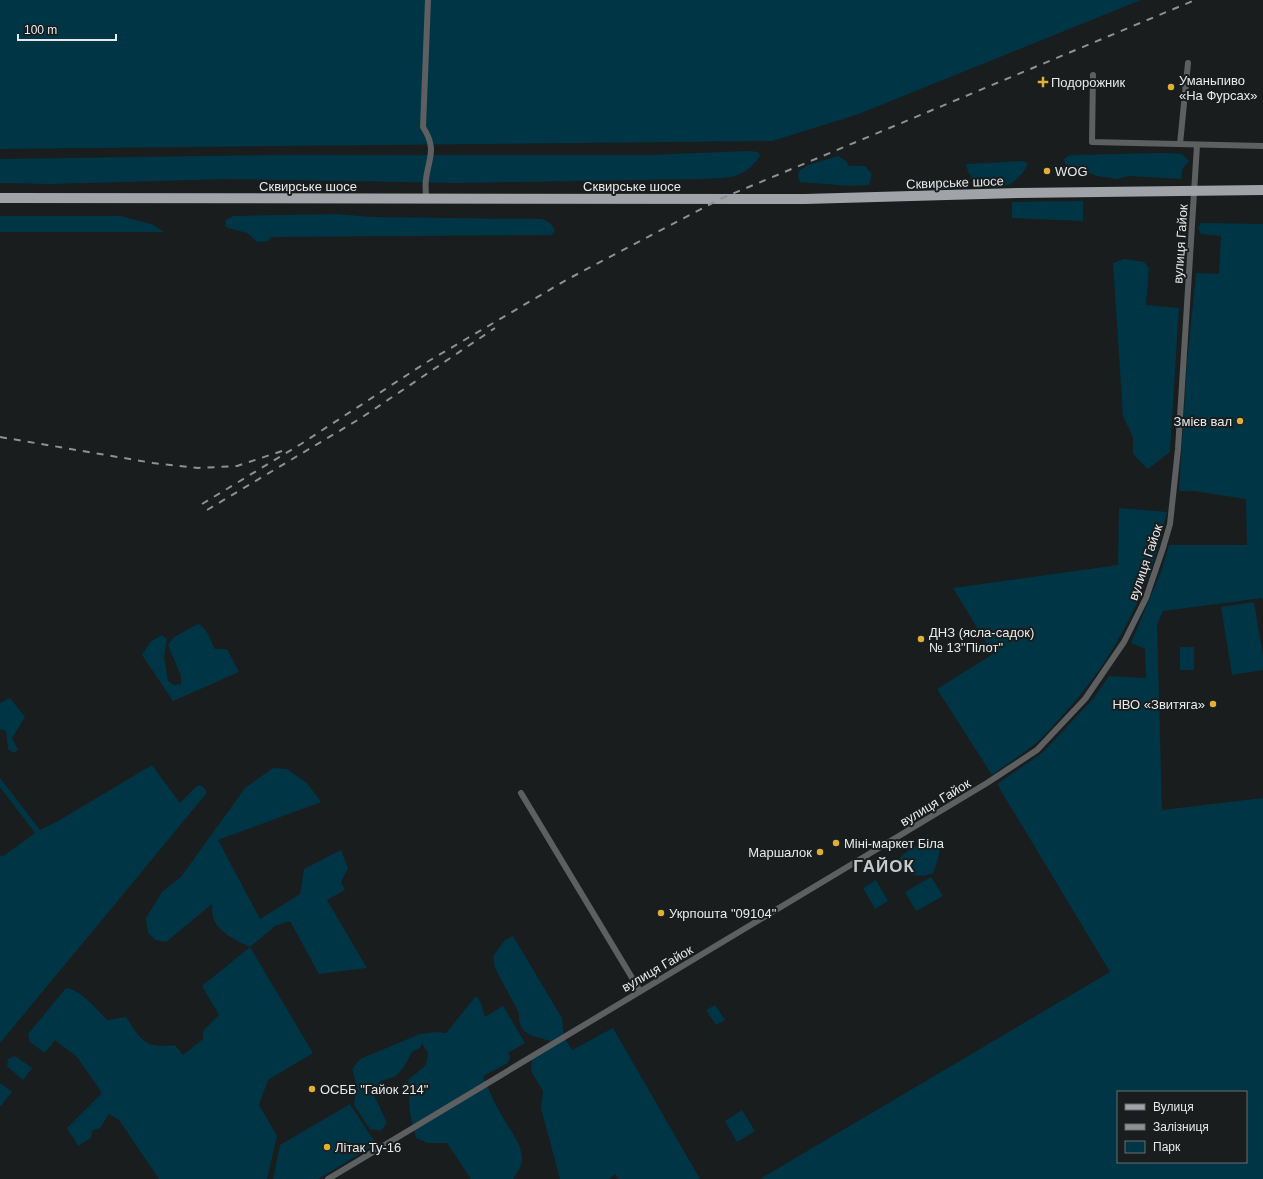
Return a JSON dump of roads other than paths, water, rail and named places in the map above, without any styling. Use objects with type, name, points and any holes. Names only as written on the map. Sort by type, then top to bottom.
[{"type":"main road","name":"Сквирське шосе","points":[[0,198],[806,199],[1195,190],[1263,190]]},
{"type":"street","points":[[426,199],[426,181],[432,156],[428,135],[423,127],[428,0]]},
{"type":"street","points":[[1180,144],[1188,63]]},
{"type":"street","points":[[1093,75],[1092,142],[1263,146]]},
{"type":"street","name":"вулиця Гайок","points":[[328,1179],[987,783],[1037,750],[1085,699],[1124,642],[1146,598],[1170,524],[1178,446],[1197,144]]},
{"type":"street","points":[[521,793],[640,991]]},
{"type":"railway","points":[[202,504],[301,444],[427,362],[568,279],[720,199],[1195,0]]},
{"type":"railway","points":[[207,510],[361,418],[495,328]]},
{"type":"railway","points":[[0,437],[153,463],[198,468],[237,466],[285,450]]},
{"type":"place","name":"Подорожник","points":[[1043,82]]},
{"type":"place","name":"Уманьпиво «На Фурсах»","points":[[1171,87]]},
{"type":"place","name":"WOG","points":[[1047,171]]},
{"type":"place","name":"Змієв вал","points":[[1240,421]]},
{"type":"place","name":"ДНЗ (ясла-садок) № 13\"Пілот\"","points":[[921,639]]},
{"type":"place","name":"НВО «Звитяга»","points":[[1213,704]]},
{"type":"place","name":"Міні-маркет Біла","points":[[836,843]]},
{"type":"place","name":"Маршалок","points":[[820,852]]},
{"type":"place","name":"Укрпошта \"09104\"","points":[[661,913]]},
{"type":"place","name":"ОСББ \"Гайок 214\"","points":[[312,1089]]},
{"type":"place","name":"Літак Ту-16","points":[[327,1147]]},
{"type":"district","name":"ГАЙОК","points":[[884,866]]}]
